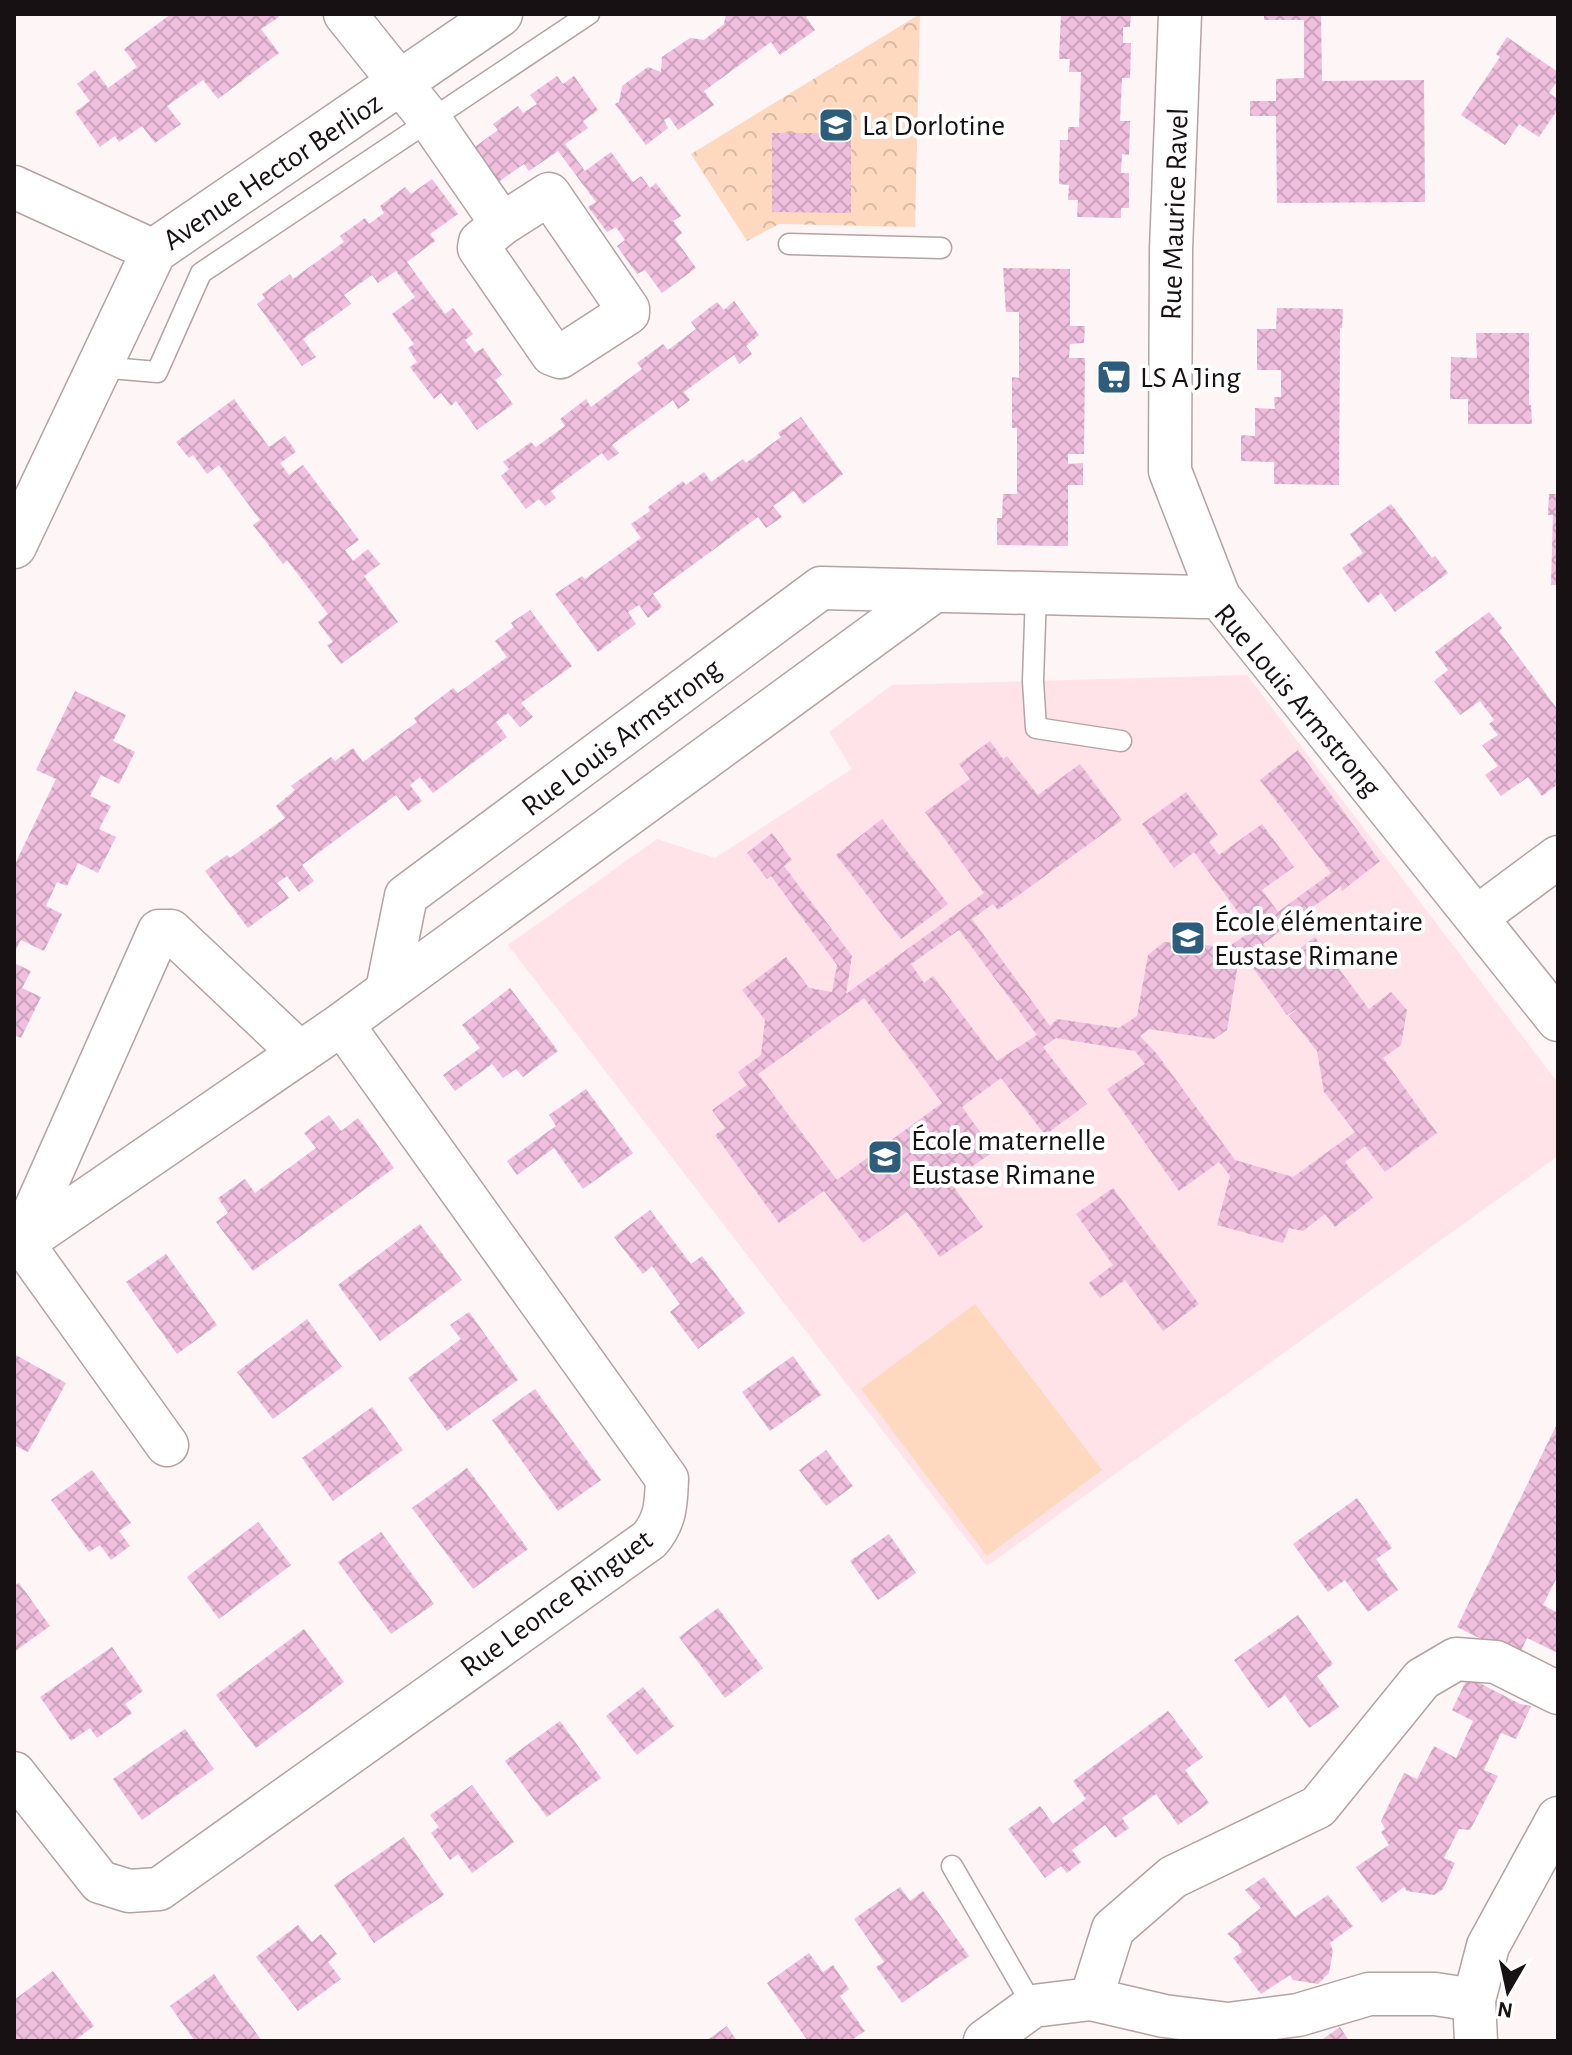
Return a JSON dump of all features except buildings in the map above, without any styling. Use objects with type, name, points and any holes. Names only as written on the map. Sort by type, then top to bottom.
[{"type":"street","points":[[345,14],[430,120],[502,224]]},
{"type":"street","name":"Avenue Hector Berlioz","points":[[14,546],[154,251],[500,14]]},
{"type":"street","name":"Rue Maurice Ravel","points":[[1180,14],[1171,250],[1170,471],[1219,597]]},
{"type":"street","points":[[14,187],[154,251]]},
{"type":"street","name":"Rue Louis Armstrong","points":[[387,990],[406,896],[821,588],[1219,597],[1558,1020]]},
{"type":"street","points":[[18,1246],[342,1024],[934,591]]},
{"type":"street","points":[[1477,917],[1558,857]]},
{"type":"street","points":[[18,1246],[159,931],[171,931],[300,1053]]},
{"type":"street","name":"Rue Leonce Ringuet","points":[[14,1773],[100,1882],[129,1891],[159,1889],[649,1540],[660,1528],[665,1514],[667,1479],[342,1024]]},
{"type":"street","points":[[18,1246],[167,1445]]},
{"type":"street","points":[[1091,1999],[1113,1929],[1173,1877],[1318,1807],[1422,1679],[1456,1659],[1496,1662],[1558,1693]]},
{"type":"street","points":[[1476,2041],[1474,2000],[1488,1946],[1558,1818]]},
{"type":"street","points":[[985,2041],[1033,2006],[1091,1999],[1164,2016],[1228,2024],[1298,2015],[1369,1994],[1435,1994],[1474,2000]]},
{"type":"lane","points":[[99,367],[157,372],[201,273],[589,14]]},
{"type":"lane","points":[[789,244],[941,248]]},
{"type":"lane","points":[[1036,593],[1033,681],[1036,728],[1121,741]]},
{"type":"lane","points":[[952,1866],[1033,2006]]},
{"type":"shaded area","points":[[1247,675],[1558,1083],[1558,1156],[987,1566],[508,945],[657,839],[715,858],[852,769],[829,732],[892,685]]},
{"type":"green space","points":[[920,14],[915,227],[779,224],[747,241],[691,154]]},
{"type":"green space","points":[[975,1304],[1102,1470],[987,1556],[861,1389]]},
{"type":"place","name":"La Dorlotine","points":[[836,125]]},
{"type":"place","name":"LS A Jing","points":[[1114,377]]},
{"type":"place","name":"École élémentaire Eustase Rimane","points":[[1188,938]]},
{"type":"place","name":"École maternelle Eustase Rimane","points":[[885,1157]]}]
